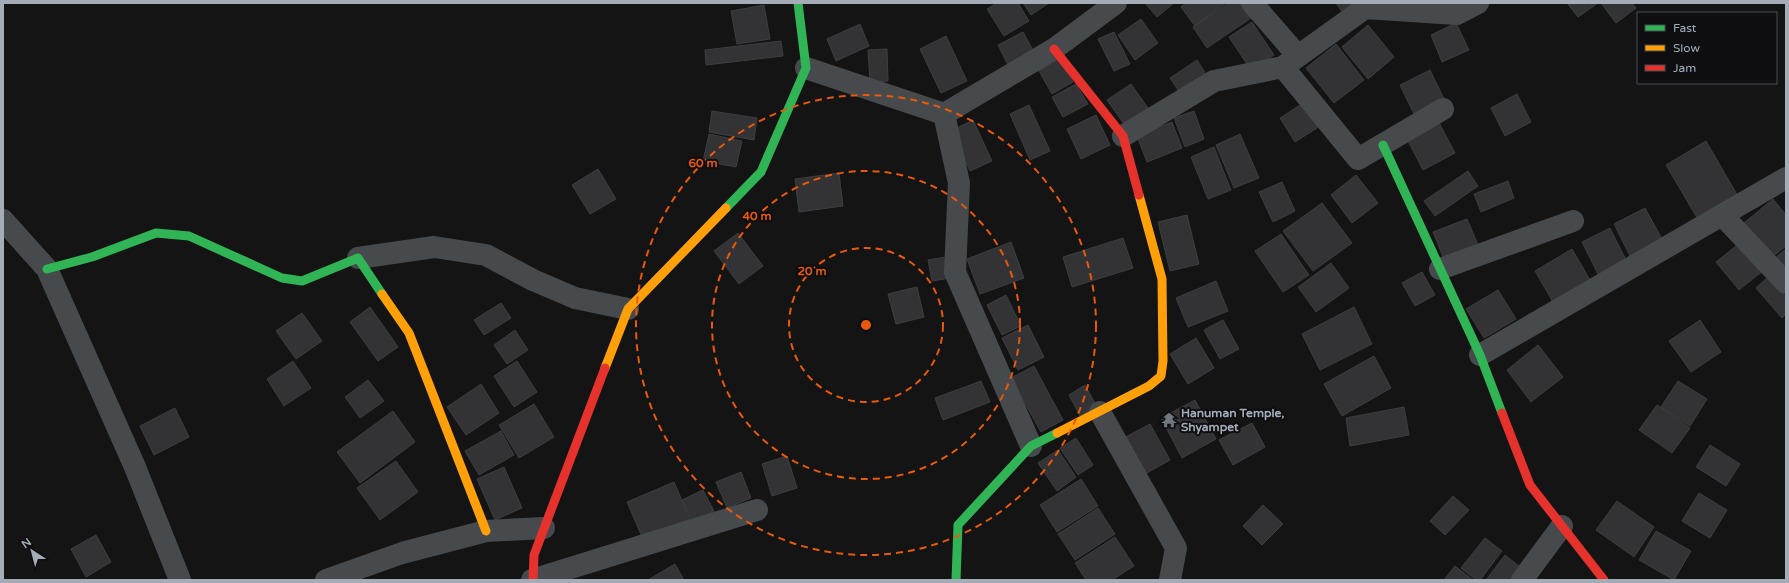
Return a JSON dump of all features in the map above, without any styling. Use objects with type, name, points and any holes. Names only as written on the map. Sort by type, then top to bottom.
[{"type":"street","points":[[757,510],[532,580],[534,555],[628,309],[761,172],[806,68],[798,3]]},
{"type":"street","points":[[806,68],[944,114],[1054,49],[1116,3]]},
{"type":"street","points":[[1252,3],[1358,159],[1443,109]]},
{"type":"street","points":[[1123,136],[1214,81],[1290,61],[1365,8],[1396,7],[1457,14],[1478,3]]},
{"type":"street","points":[[956,580],[958,525],[1031,446],[1149,386],[1161,376],[1163,361],[1162,280],[1123,136],[1054,49]]},
{"type":"street","points":[[944,114],[958,183],[955,272],[1031,446]]},
{"type":"street","points":[[1383,144],[1480,355],[1530,485],[1604,580]]},
{"type":"street","points":[[1480,355],[1786,178]]},
{"type":"street","points":[[1722,214],[1786,284]]},
{"type":"street","points":[[3,220],[47,269],[135,467],[180,580]]},
{"type":"street","points":[[1440,269],[1573,221]]},
{"type":"street","points":[[47,269],[92,257],[156,233],[189,236],[282,278],[302,281],[358,258],[434,246],[486,255],[533,280],[575,298],[628,309]]},
{"type":"street","points":[[358,258],[409,333],[486,531]]},
{"type":"street","points":[[1100,412],[1176,548],[1170,580]]},
{"type":"street","points":[[1522,580],[1562,526]]},
{"type":"street","points":[[326,580],[402,554],[486,531],[544,528]]},
{"type":"building","points":[[997,3],[1018,3],[1029,21],[1004,36],[987,9]]},
{"type":"building","points":[[1023,3],[1049,3],[1031,15]]},
{"type":"building","points":[[1145,3],[1174,3],[1157,17]]},
{"type":"building","points":[[1186,3],[1226,3],[1195,26],[1181,7]]},
{"type":"building","points":[[1229,3],[1241,3],[1251,18],[1207,48],[1193,27]]},
{"type":"building","points":[[1336,3],[1364,3],[1345,16]]},
{"type":"building","points":[[1567,3],[1598,3],[1578,17]]},
{"type":"building","points":[[1601,3],[1632,3],[1636,8],[1616,23]]},
{"type":"building","points":[[764,5],[770,39],[737,44],[731,11]]},
{"type":"building","points":[[1141,19],[1158,43],[1135,60],[1118,35]]},
{"type":"building","points":[[1252,22],[1274,55],[1251,70],[1229,37]]},
{"type":"building","points":[[1456,23],[1469,50],[1442,62],[1431,35]]},
{"type":"building","points":[[860,24],[869,46],[836,61],[827,39]]},
{"type":"building","points":[[1368,25],[1394,57],[1368,79],[1342,47]]},
{"type":"building","points":[[1023,32],[1035,54],[1009,67],[998,45]]},
{"type":"building","points":[[1114,32],[1130,64],[1114,71],[1098,39]]},
{"type":"building","points":[[946,36],[967,81],[941,93],[920,49]]},
{"type":"building","points":[[781,41],[783,56],[706,65],[705,50]]},
{"type":"building","points":[[1336,44],[1364,80],[1334,103],[1306,68]]},
{"type":"building","points":[[887,49],[888,81],[870,82],[868,50]]},
{"type":"building","points":[[1060,59],[1073,82],[1052,94],[1039,71]]},
{"type":"building","points":[[1197,60],[1209,79],[1182,96],[1170,78]]},
{"type":"building","points":[[1430,70],[1445,101],[1415,116],[1400,85]]},
{"type":"building","points":[[1076,84],[1088,104],[1063,117],[1052,97]]},
{"type":"building","points":[[1131,84],[1148,108],[1124,124],[1107,100]]},
{"type":"building","points":[[1517,94],[1531,122],[1505,136],[1491,108]]},
{"type":"building","points":[[1305,102],[1320,126],[1295,142],[1280,118]]},
{"type":"building","points":[[1029,105],[1050,151],[1030,160],[1010,114]]},
{"type":"building","points":[[712,111],[757,118],[754,140],[709,132]]},
{"type":"building","points":[[1194,111],[1204,139],[1185,147],[1174,118]]},
{"type":"building","points":[[1096,115],[1110,145],[1081,159],[1067,129]]},
{"type":"building","points":[[1437,119],[1455,153],[1423,170],[1405,135]]},
{"type":"building","points":[[973,120],[992,161],[970,171],[951,131]]},
{"type":"building","points":[[1172,122],[1182,148],[1147,162],[1137,136]]},
{"type":"building","points":[[709,134],[742,141],[736,167],[703,161]]},
{"type":"building","points":[[1240,134],[1259,178],[1234,188],[1216,145]]},
{"type":"building","points":[[1706,141],[1739,198],[1699,221],[1666,165]]},
{"type":"building","points":[[1214,147],[1231,190],[1208,199],[1191,157]]},
{"type":"building","points":[[598,169],[616,199],[590,214],[572,185]]},
{"type":"building","points":[[1468,171],[1478,186],[1435,216],[1424,201]]},
{"type":"building","points":[[839,173],[843,206],[799,212],[795,179]]},
{"type":"building","points":[[1356,175],[1378,203],[1352,223],[1331,195]]},
{"type":"building","points":[[1508,181],[1514,198],[1481,212],[1474,194]]},
{"type":"building","points":[[1282,182],[1295,211],[1273,222],[1259,192]]},
{"type":"building","points":[[1773,199],[1786,215],[1786,246],[1772,257],[1744,223]]},
{"type":"building","points":[[1322,203],[1352,243],[1313,271],[1283,231]]},
{"type":"building","points":[[1645,208],[1662,239],[1630,256],[1614,224]]},
{"type":"building","points":[[1187,215],[1199,264],[1170,271],[1158,222]]},
{"type":"building","points":[[1467,219],[1478,245],[1444,259],[1433,232]]},
{"type":"building","points":[[1610,228],[1627,262],[1599,276],[1582,242]]},
{"type":"building","points":[[738,233],[763,266],[739,284],[714,251]]},
{"type":"building","points":[[1281,234],[1309,275],[1283,292],[1255,251]]},
{"type":"building","points":[[1123,238],[1133,268],[1072,287],[1063,257]]},
{"type":"building","points":[[1011,242],[1024,278],[980,294],[967,259]]},
{"type":"building","points":[[1741,242],[1764,270],[1739,290],[1716,262]]},
{"type":"building","points":[[1572,249],[1590,280],[1553,302],[1535,271]]},
{"type":"building","points":[[1786,249],[1786,271],[1775,258]]},
{"type":"building","points":[[946,257],[950,278],[932,281],[928,260]]},
{"type":"building","points":[[1331,263],[1349,288],[1316,312],[1298,287]]},
{"type":"building","points":[[1422,272],[1435,295],[1415,306],[1402,283]]},
{"type":"building","points":[[1768,277],[1786,297],[1786,314],[1782,318],[1756,288]]},
{"type":"building","points":[[1216,281],[1228,311],[1188,327],[1176,298]]},
{"type":"building","points":[[917,287],[924,317],[896,324],[888,294]]},
{"type":"building","points":[[1498,290],[1516,319],[1484,338],[1466,309]]},
{"type":"building","points":[[1006,295],[1021,326],[1002,335],[987,305]]},
{"type":"building","points":[[501,303],[511,318],[484,335],[474,320]]},
{"type":"building","points":[[370,307],[398,347],[378,361],[350,322]]},
{"type":"building","points":[[1354,307],[1372,344],[1320,370],[1302,334]]},
{"type":"building","points":[[302,313],[322,341],[296,359],[276,331]]},
{"type":"building","points":[[1223,320],[1239,349],[1220,359],[1204,330]]},
{"type":"building","points":[[1700,320],[1721,352],[1691,372],[1669,341]]},
{"type":"building","points":[[1028,325],[1044,357],[1018,370],[1002,338]]},
{"type":"building","points":[[515,330],[528,350],[507,364],[494,345]]},
{"type":"building","points":[[1196,338],[1214,368],[1188,384],[1170,354]]},
{"type":"building","points":[[1538,345],[1563,377],[1531,402],[1507,370]]},
{"type":"building","points":[[1374,356],[1391,388],[1342,416],[1324,384]]},
{"type":"building","points":[[293,361],[311,388],[284,406],[267,379]]},
{"type":"building","points":[[517,361],[537,392],[514,407],[494,376]]},
{"type":"building","points":[[1034,366],[1063,420],[1041,432],[1011,378]]},
{"type":"building","points":[[368,380],[384,401],[360,418],[345,397]]},
{"type":"building","points":[[981,381],[990,402],[943,420],[935,398]]},
{"type":"building","points":[[1678,381],[1707,399],[1690,426],[1661,407]]},
{"type":"building","points":[[481,384],[499,413],[466,435],[447,407]]},
{"type":"building","points":[[1085,385],[1097,407],[1080,416],[1069,395]]},
{"type":"building","points":[[1195,400],[1216,439],[1182,458],[1161,418]]},
{"type":"building","points":[[534,404],[554,437],[519,458],[499,425]]},
{"type":"building","points":[[1657,405],[1690,428],[1672,453],[1639,430]]},
{"type":"building","points":[[1404,407],[1409,435],[1350,446],[1346,418]]},
{"type":"building","points":[[175,408],[189,437],[154,455],[140,426]]},
{"type":"building","points":[[393,411],[415,442],[360,483],[337,452]]},
{"type":"building","points":[[1252,423],[1265,447],[1233,465],[1219,440]]},
{"type":"building","points":[[1150,424],[1170,460],[1145,474],[1124,438]]},
{"type":"building","points":[[501,431],[514,455],[479,475],[465,451]]},
{"type":"building","points":[[1076,438],[1093,465],[1078,475],[1060,448]]},
{"type":"building","points":[[1710,445],[1740,464],[1726,486],[1696,467]]},
{"type":"building","points":[[1058,450],[1076,477],[1057,491],[1038,463]]},
{"type":"building","points":[[787,456],[797,488],[772,496],[762,464]]},
{"type":"building","points":[[396,461],[418,492],[380,520],[357,488]]},
{"type":"building","points":[[504,467],[522,508],[495,520],[477,479]]},
{"type":"building","points":[[741,472],[751,498],[727,508],[716,482]]},
{"type":"building","points":[[1081,479],[1098,506],[1057,532],[1040,505]]},
{"type":"building","points":[[674,482],[690,519],[643,539],[627,502]]},
{"type":"building","points":[[703,490],[714,511],[693,522],[682,500]]},
{"type":"building","points":[[1699,493],[1727,510],[1710,538],[1682,521]]},
{"type":"building","points":[[1453,496],[1469,510],[1445,535],[1430,521]]},
{"type":"building","points":[[1617,501],[1654,527],[1634,557],[1596,530]]},
{"type":"building","points":[[1263,505],[1283,524],[1262,545],[1243,526]]},
{"type":"building","points":[[1098,508],[1115,534],[1075,560],[1058,534]]},
{"type":"building","points":[[1656,531],[1691,551],[1674,580],[1639,560]]},
{"type":"building","points":[[96,535],[111,562],[86,577],[71,549]]},
{"type":"building","points":[[1115,537],[1134,566],[1112,580],[1086,580],[1075,563]]},
{"type":"building","points":[[1485,538],[1502,551],[1480,580],[1476,580],[1461,568]]},
{"type":"building","points":[[1505,555],[1520,567],[1510,580],[1486,580]]},
{"type":"building","points":[[675,564],[684,580],[648,580]]},
{"type":"building","points":[[1455,566],[1473,580],[1444,580]]},
{"type":"traffic: fast","points":[[726,208],[761,172],[806,68],[798,3]]},
{"type":"traffic: fast","points":[[1383,145],[1480,355],[1502,413]]},
{"type":"traffic: fast","points":[[47,269],[92,257],[156,233],[189,236],[282,278],[302,281],[358,258],[382,294]]},
{"type":"traffic: fast","points":[[956,580],[958,525],[1031,446],[1057,433]]},
{"type":"traffic: slow","points":[[1057,433],[1149,386],[1161,376],[1163,361],[1162,279],[1139,195]]},
{"type":"traffic: slow","points":[[605,368],[628,309],[726,208]]},
{"type":"traffic: slow","points":[[382,294],[409,333],[486,531]]},
{"type":"traffic: jam","points":[[1054,49],[1123,136],[1139,195]]},
{"type":"traffic: jam","points":[[533,580],[534,555],[605,368]]},
{"type":"traffic: jam","points":[[1502,413],[1530,485],[1604,580]]},
{"type":"place","name":"Hanuman Temple, Shyampet","points":[[1169,420]]}]
